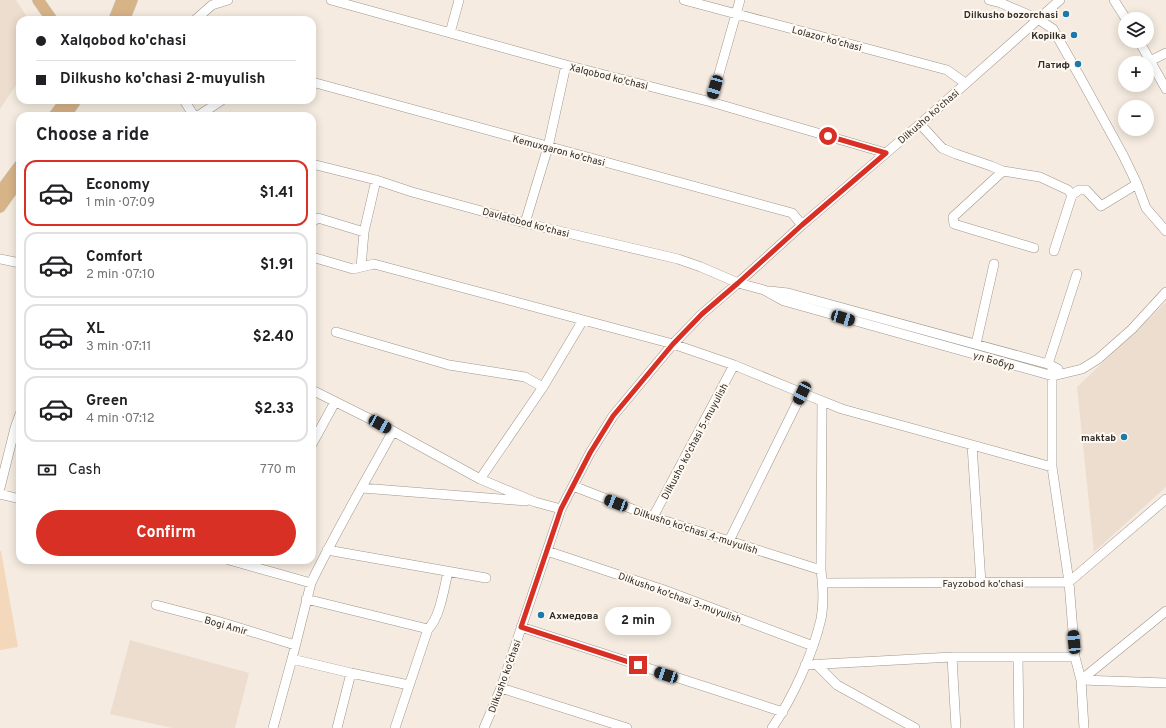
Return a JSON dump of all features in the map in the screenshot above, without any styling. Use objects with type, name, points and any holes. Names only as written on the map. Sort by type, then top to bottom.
[{"type":"main road","points":[[38,0],[49,16]]},
{"type":"main road","points":[[116,16],[122,0]]},
{"type":"main road","points":[[126,16],[132,0]]},
{"type":"main road","points":[[0,192],[16,170]]},
{"type":"main road","points":[[0,207],[16,185]]},
{"type":"street","points":[[199,16],[212,2],[228,0]]},
{"type":"street","name":"Xalqobod ko'chasi","points":[[331,0],[566,65],[711,102],[886,153]]},
{"type":"street","points":[[450,33],[459,0]]},
{"type":"street","name":"Lolazor ko'chasi","points":[[684,0],[947,70],[965,83]]},
{"type":"street","points":[[711,102],[740,0]]},
{"type":"street","points":[[989,0],[1001,2],[1053,29],[1116,142],[1137,184],[1146,208],[1166,231]]},
{"type":"street","name":"Dilkusho ko'chasi","points":[[484,728],[501,688],[561,509],[590,453],[613,416],[673,344],[702,314],[1060,0]]},
{"type":"street","points":[[1114,0],[1122,12]]},
{"type":"street","points":[[1154,59],[1166,53]]},
{"type":"street","points":[[524,223],[548,147],[566,65]]},
{"type":"street","points":[[1154,68],[1166,89]]},
{"type":"street","name":"Kemuxgaron ko'chasi","points":[[316,83],[792,213],[802,225]]},
{"type":"street","points":[[204,112],[216,104]]},
{"type":"street","points":[[920,124],[942,148],[1003,171],[1040,177],[1068,190],[1072,195]]},
{"type":"street","name":"Davlatobod ko'chasi","points":[[316,165],[376,180],[412,192],[524,223],[678,259],[738,283]]},
{"type":"street","points":[[1003,171],[953,217],[954,224],[1034,248]]},
{"type":"street","points":[[361,267],[364,232],[376,180]]},
{"type":"street","points":[[1054,251],[1072,195],[1079,190],[1086,190],[1101,206],[1137,184]]},
{"type":"street","points":[[316,219],[318,218],[364,232]]},
{"type":"street","points":[[316,258],[353,269],[374,264],[673,344],[734,365],[842,408],[1052,467]]},
{"type":"street","points":[[0,259],[16,262]]},
{"type":"street","points":[[976,344],[994,264]]},
{"type":"street","points":[[1077,274],[1050,365],[1052,376],[1052,467],[1069,582],[1075,657],[1081,680],[1084,728]]},
{"type":"street","name":"ул Бобур","points":[[738,283],[764,290],[784,301],[1052,376]]},
{"type":"street","points":[[764,290],[788,293],[976,344],[1050,365],[1067,374]]},
{"type":"street","points":[[1052,376],[1067,374],[1082,369],[1098,359],[1132,329],[1166,292]]},
{"type":"street","points":[[480,479],[543,387],[583,320]]},
{"type":"street","points":[[336,332],[449,365],[525,378],[543,387]]},
{"type":"street","name":"Dilkusho ko'chasi 5-muyulish","points":[[653,517],[734,365]]},
{"type":"street","points":[[316,392],[392,431],[480,479],[535,502],[561,509]]},
{"type":"street","points":[[729,541],[802,393]]},
{"type":"street","points":[[772,728],[783,712],[805,665],[821,618],[822,400]]},
{"type":"street","points":[[316,437],[335,402]]},
{"type":"street","points":[[273,728],[296,645],[310,583],[392,431]]},
{"type":"street","points":[[0,488],[16,436]]},
{"type":"street","points":[[972,445],[981,582]]},
{"type":"street","name":"Dilkusho ko'chasi 4-muyulish","points":[[573,486],[653,517],[821,570]]},
{"type":"street","points":[[362,488],[535,502]]},
{"type":"street","points":[[0,494],[16,499]]},
{"type":"street","points":[[1069,582],[1166,499]]},
{"type":"street","points":[[327,550],[486,578]]},
{"type":"street","name":"Dilkusho ko'chasi 3-muyulish","points":[[547,551],[664,590],[812,646]]},
{"type":"street","points":[[252,564],[310,583]]},
{"type":"street","points":[[395,728],[428,630],[433,625],[437,614],[448,572]]},
{"type":"street","name":"Fayzobod ko'chasi","points":[[822,583],[1069,582]]},
{"type":"street","points":[[306,599],[428,630]]},
{"type":"street","points":[[156,605],[217,621],[296,645]]},
{"type":"street","points":[[1081,680],[1166,611]]},
{"type":"street","points":[[521,627],[783,712]]},
{"type":"street","points":[[805,665],[952,657],[1075,657]]},
{"type":"street","points":[[952,657],[956,728]]},
{"type":"street","points":[[1018,657],[1019,728]]},
{"type":"street","points":[[292,659],[409,686]]},
{"type":"street","points":[[816,664],[837,685],[915,728]]},
{"type":"street","points":[[337,728],[351,673]]},
{"type":"street","points":[[1081,680],[1166,684]]},
{"type":"street","points":[[501,688],[627,728]]},
{"type":"shaded area","points":[[0,0],[16,0],[26,16],[16,16],[16,85],[0,109]]},
{"type":"shaded area","name":"maktab","points":[[1166,302],[1166,487],[1094,552],[1077,387]]},
{"type":"shaded area","points":[[0,551],[18,647],[0,650]]},
{"type":"shaded area","points":[[130,640],[249,673],[235,728],[172,728],[110,714]]},
{"type":"place","name":"Dilkusho bozorchasi","points":[[1066,14]]},
{"type":"place","name":"Kopilka","points":[[1074,35]]},
{"type":"place","name":"Латиф","points":[[1078,64]]},
{"type":"place","name":"maktab","points":[[1124,437]]},
{"type":"place","name":"Ахмедова","points":[[541,615]]},
{"type":"route","points":[[638,665],[521,627],[561,509],[590,453],[613,416],[673,344],[702,314],[886,153],[828,136]]}]
